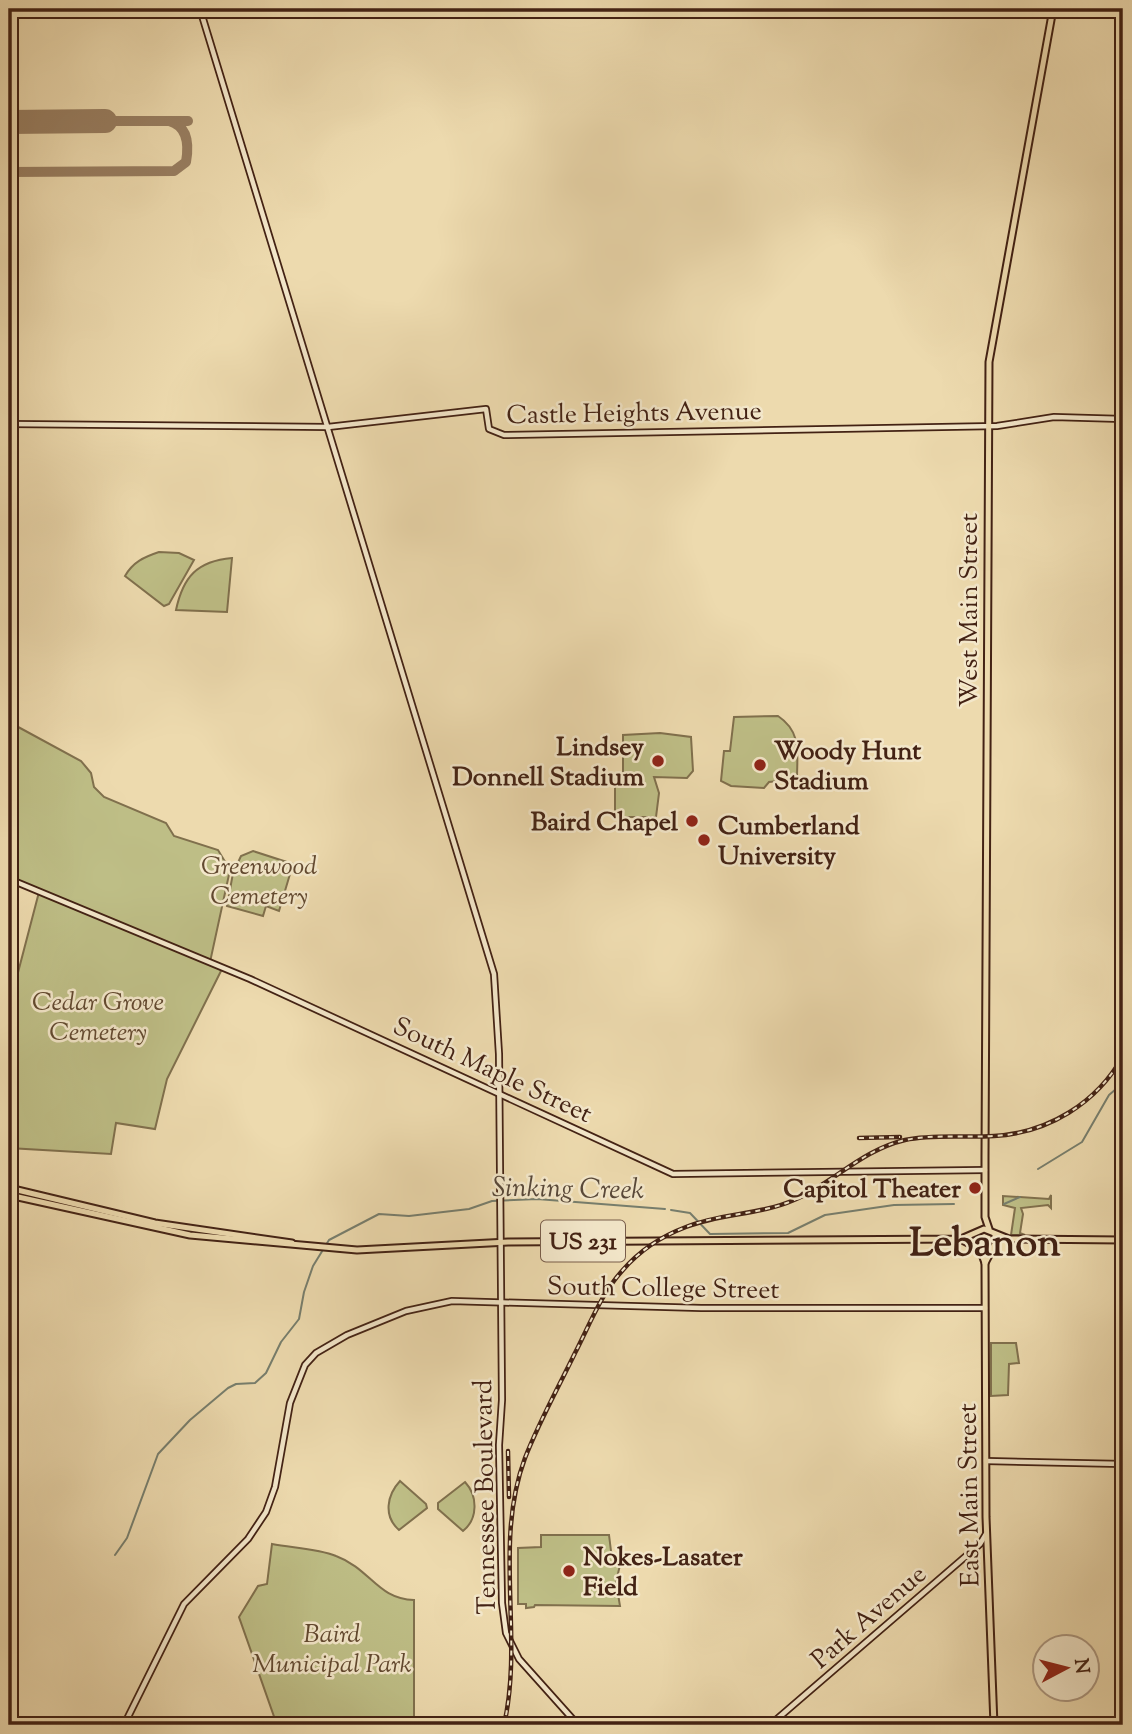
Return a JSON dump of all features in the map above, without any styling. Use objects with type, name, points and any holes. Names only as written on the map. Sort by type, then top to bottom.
[{"type":"main road","name":"West Main Street","points":[[993,1247],[992,1232],[985,1217],[988,426],[994,323],[1053,9]]},
{"type":"main road","name":"US 231","points":[[9,1188],[155,1223],[295,1244]]},
{"type":"main road","name":"US 231","points":[[9,1195],[187,1235],[346,1249],[499,1243],[961,1239],[978,1232],[992,1232],[1009,1239],[1123,1240]]},
{"type":"main road","name":"West Main Street","points":[[978,1232],[985,1217]]},
{"type":"main road","name":"East Main Street","points":[[978,1232],[978,1248],[985,1263],[987,1531],[994,1725]]},
{"type":"main road","points":[[961,1239],[978,1248]]},
{"type":"main road","name":"US 231","points":[[978,1248],[993,1247],[1009,1239]]},
{"type":"main road","name":"East Main Street","points":[[985,1263],[993,1247]]},
{"type":"street","name":"Tennessee Boulevard","points":[[200,9],[492,965],[498,1002],[503,1620],[519,1659],[578,1725]]},
{"type":"street","name":"Castle Heights Avenue","points":[[9,424],[328,428],[486,409],[485,420],[491,432],[505,435],[988,426]]},
{"type":"street","points":[[988,426],[1054,417],[1123,419]]},
{"type":"street","name":"South Maple Street","points":[[9,879],[223,967],[673,1174],[985,1170]]},
{"type":"street","name":"South College Street","points":[[124,1725],[184,1604],[248,1539],[266,1512],[275,1488],[290,1403],[305,1365],[316,1353],[346,1335],[436,1302],[701,1308],[985,1308]]},
{"type":"street","points":[[986,1461],[1123,1464]]},
{"type":"street","name":"Park Avenue","points":[[770,1725],[980,1544],[987,1531]]},
{"type":"green space","points":[[159,552],[179,553],[194,560],[169,604],[164,606],[125,576],[139,561]]},
{"type":"green space","points":[[232,558],[227,612],[176,610],[183,588],[194,573],[209,563]]},
{"type":"green space","name":"Woody Hunt Stadium","points":[[778,716],[786,722],[795,736],[797,779],[769,782],[764,788],[731,786],[721,781],[724,751],[730,751],[734,717]]},
{"type":"green space","name":"Cedar Grove Cemetery","points":[[9,722],[81,761],[91,773],[94,787],[104,797],[166,823],[174,836],[218,850],[230,870],[210,962],[223,967],[167,1079],[155,1129],[116,1123],[111,1154],[9,1148],[9,1007],[39,892],[9,880]]},
{"type":"green space","name":"Lindsey Donnell Stadium","points":[[660,733],[691,737],[693,771],[687,778],[654,777],[659,793],[656,817],[615,817],[615,777],[623,776],[623,735]]},
{"type":"green space","name":"Greenwood Cemetery","points":[[253,851],[293,864],[279,911],[266,906],[263,916],[227,906],[233,873],[241,856]]},
{"type":"green space","points":[[1051,1195],[1051,1208],[1048,1205],[1021,1208],[1023,1214],[1020,1233],[1025,1235],[1011,1235],[1015,1208],[1003,1205],[1003,1196],[1049,1199]]},
{"type":"green space","points":[[991,1343],[1016,1343],[1019,1363],[1009,1364],[1008,1395],[991,1396]]},
{"type":"green space","points":[[400,1481],[426,1504],[427,1508],[399,1530],[391,1518],[389,1506],[392,1493]]},
{"type":"green space","points":[[465,1482],[475,1507],[468,1526],[463,1531],[438,1509],[438,1503]]},
{"type":"green space","name":"Nokes-Lasater Field","points":[[541,1535],[609,1535],[611,1551],[620,1565],[616,1582],[620,1606],[535,1605],[526,1608],[526,1604],[518,1604],[518,1548],[541,1547]]},
{"type":"green space","name":"Baird Municipal Park","points":[[272,1544],[329,1553],[358,1568],[391,1595],[414,1600],[414,1725],[277,1725],[239,1617],[258,1586],[267,1584]]},
{"type":"waterway","name":"Sinking Creek","points":[[1038,1169],[1082,1142],[1109,1095],[1123,1083]]},
{"type":"waterway","name":"Sinking Creek","points":[[1004,1204],[1020,1197]]},
{"type":"waterway","name":"Sinking Creek","points":[[115,1555],[127,1538],[158,1454],[190,1420],[228,1388],[236,1384],[255,1383],[266,1373],[281,1342],[299,1319],[313,1266],[329,1240],[379,1214],[409,1216],[469,1209],[492,1201],[537,1199],[665,1209]]},
{"type":"waterway","name":"Sinking Creek","points":[[671,1210],[690,1213],[710,1234],[788,1233],[825,1215],[894,1205],[954,1204]]},
{"type":"taxiway","points":[[105,121],[188,121]]},
{"type":"taxiway","points":[[9,172],[174,171],[186,162],[187,143],[180,127],[169,121]]},
{"type":"runway","points":[[9,122],[105,121]]},
{"type":"railway","points":[[504,1725],[511,1658],[510,1557],[516,1491],[530,1445],[590,1321],[608,1290],[629,1264],[651,1245],[686,1227],[768,1209],[794,1200],[889,1145],[927,1137],[1014,1134],[1052,1122],[1085,1101],[1099,1088],[1123,1056]]},
{"type":"railway","points":[[859,1138],[900,1137]]},
{"type":"railway","points":[[508,1451],[509,1497]]},
{"type":"place","name":"Lindsey Donnell Stadium","points":[[658,761]]},
{"type":"place","name":"Woody Hunt Stadium","points":[[760,765]]},
{"type":"place","name":"Baird Chapel","points":[[692,821]]},
{"type":"place","name":"Cumberland University","points":[[704,840]]},
{"type":"place","name":"Capitol Theater","points":[[975,1188]]},
{"type":"place","name":"Nokes-Lasater Field","points":[[569,1571]]},
{"type":"district","name":"Lebanon","points":[[985,1241]]}]
